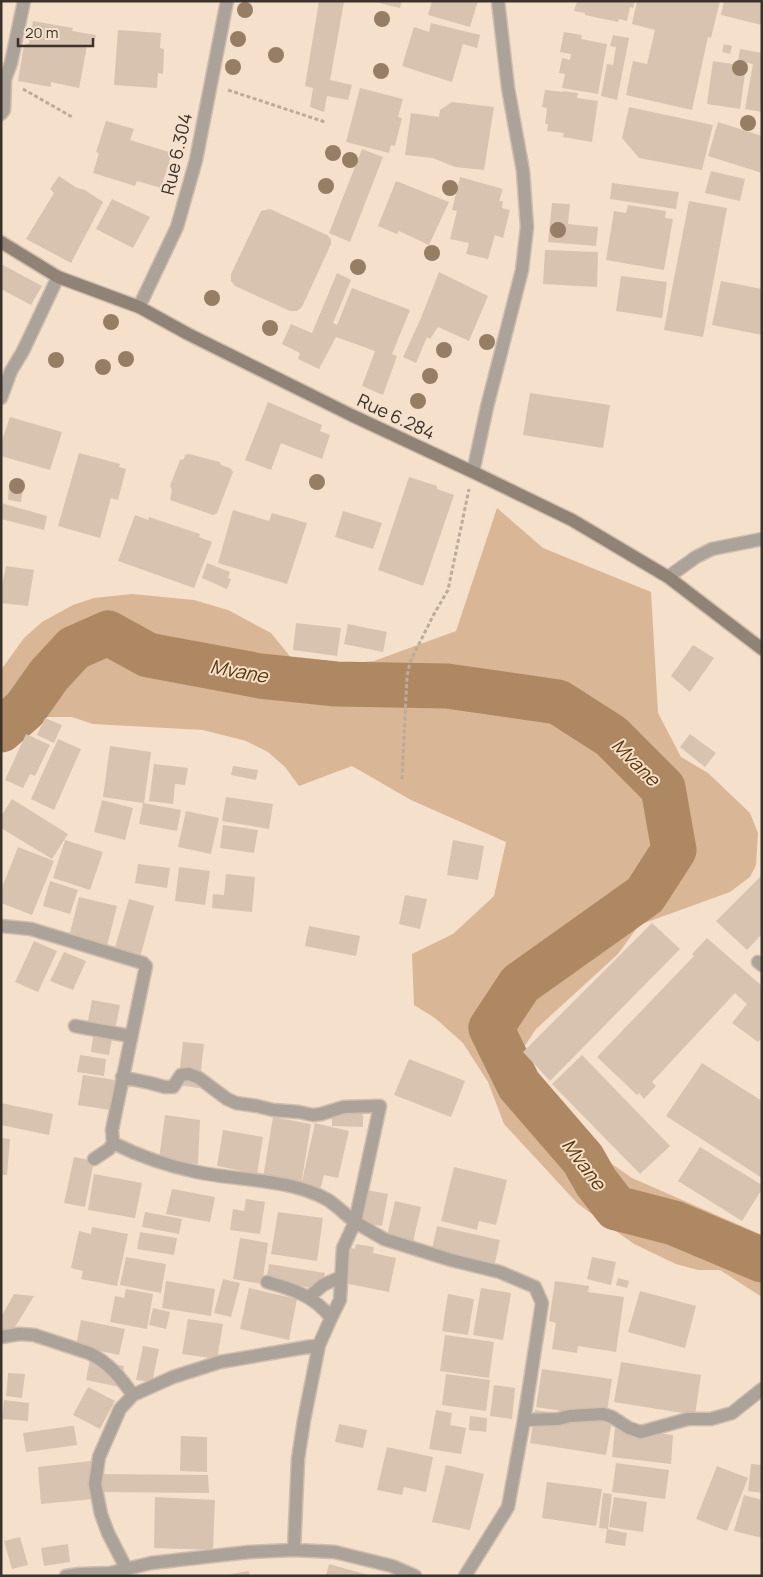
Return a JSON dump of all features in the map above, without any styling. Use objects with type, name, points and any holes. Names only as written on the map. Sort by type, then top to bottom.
[{"type":"street","points":[[1,114],[4,110],[6,64],[24,1]]},
{"type":"street","name":"Rue 6.304","points":[[139,307],[177,228],[196,160],[227,1]]},
{"type":"street","points":[[473,472],[487,407],[522,270],[527,226],[523,171],[508,88],[498,1]]},
{"type":"street","name":"Rue 6.284","points":[[1,242],[58,277],[139,307],[188,334],[342,410],[572,520],[668,576],[762,649]]},
{"type":"street","points":[[1,398],[11,371],[23,351],[58,277]]},
{"type":"street","points":[[668,576],[696,556],[712,550],[762,539]]},
{"type":"street","points":[[1,926],[31,929],[143,963],[146,966],[112,1130],[113,1143],[109,1149],[94,1159]]},
{"type":"street","points":[[75,1026],[130,1036]]},
{"type":"street","points":[[122,1077],[165,1088],[173,1087],[181,1075],[189,1074],[236,1103],[313,1115],[322,1114],[344,1106],[380,1106],[355,1222],[343,1248],[340,1300],[319,1345],[304,1420],[298,1459],[294,1550]]},
{"type":"street","points":[[113,1143],[140,1156],[196,1172],[248,1178],[303,1189],[328,1201],[355,1222],[384,1239],[451,1260],[500,1272],[535,1287],[542,1303],[508,1507],[465,1576]]},
{"type":"street","points":[[310,1296],[323,1285],[340,1277]]},
{"type":"street","points":[[267,1282],[310,1296],[331,1318]]},
{"type":"street","points":[[1,1337],[19,1334],[34,1336],[89,1352],[121,1378],[133,1395]]},
{"type":"street","points":[[126,1568],[108,1533],[101,1514],[95,1484],[99,1457],[120,1408],[133,1395],[173,1377],[220,1362],[319,1345]]},
{"type":"street","points":[[524,1420],[558,1419],[570,1416],[604,1414],[629,1428],[641,1432],[688,1419],[711,1419],[732,1413],[762,1389]]},
{"type":"street","points":[[66,1576],[110,1573],[151,1563],[249,1552],[294,1550],[335,1552],[392,1566],[415,1576]]},
{"type":"path","points":[[5,79],[74,118]]},
{"type":"path","points":[[210,84],[325,122]]},
{"type":"path","points":[[402,779],[407,676],[410,662],[448,590],[473,472]]},
{"type":"shaded area","points":[[497,508],[543,548],[651,592],[658,713],[681,757],[708,773],[750,813],[758,833],[756,865],[750,877],[730,892],[639,925],[618,954],[536,1029],[520,1053],[527,1069],[564,1103],[609,1162],[632,1178],[762,1235],[762,1297],[720,1270],[698,1270],[676,1264],[634,1244],[578,1204],[504,1124],[488,1082],[463,1043],[435,1018],[414,1005],[412,954],[453,934],[494,896],[506,842],[411,800],[352,766],[299,786],[285,767],[268,752],[246,741],[203,730],[93,724],[72,717],[46,717],[1,745],[1,670],[24,638],[42,622],[73,605],[94,598],[132,594],[194,600],[228,610],[271,633],[293,660],[316,667],[374,661],[456,631]]},
{"type":"building","points":[[319,1],[344,2],[330,80],[352,85],[348,100],[327,96],[324,112],[310,107],[313,88],[305,86]]},
{"type":"building","points":[[371,1],[402,1],[400,8]]},
{"type":"building","points":[[432,1],[478,1],[470,27],[428,15]]},
{"type":"building","points":[[577,1],[635,1],[633,8],[630,7],[627,21],[619,19],[618,22],[574,11]]},
{"type":"building","points":[[637,1],[720,1],[711,38],[708,37],[692,110],[626,95],[633,61],[647,64],[655,30],[632,24]]},
{"type":"building","points":[[724,1],[762,1],[762,25],[721,15]]},
{"type":"building","points":[[33,21],[73,28],[72,31],[96,35],[93,47],[87,46],[79,88],[51,82],[51,87],[18,81],[24,45],[29,43]]},
{"type":"building","points":[[431,23],[480,35],[477,48],[463,44],[452,82],[402,66],[414,27],[429,32]]},
{"type":"building","points":[[118,30],[161,33],[160,48],[164,49],[163,74],[158,73],[157,88],[114,85]]},
{"type":"building","points":[[564,32],[582,35],[581,39],[607,44],[598,94],[562,88],[565,74],[559,73],[562,58],[570,60],[571,54],[560,52]]},
{"type":"building","points":[[613,35],[629,38],[617,100],[601,96],[607,64],[613,65],[616,47],[610,46]]},
{"type":"building","points":[[724,44],[732,46],[730,54],[722,52]]},
{"type":"building","points":[[740,49],[762,53],[762,112],[745,109],[753,64],[738,61]]},
{"type":"building","points":[[713,61],[746,66],[740,109],[707,104]]},
{"type":"building","points":[[360,88],[403,99],[398,117],[402,118],[395,146],[391,145],[389,153],[346,142]]},
{"type":"building","points":[[545,90],[578,93],[577,98],[598,101],[592,142],[563,137],[564,133],[547,131],[548,124],[545,124],[547,108],[542,107]]},
{"type":"building","points":[[452,102],[494,107],[484,170],[455,167],[433,158],[405,155],[411,113],[439,117],[440,110]]},
{"type":"building","points":[[629,107],[713,125],[702,170],[639,158],[622,138]]},
{"type":"building","points":[[106,121],[134,129],[130,140],[172,153],[161,188],[137,181],[135,186],[93,173],[99,153],[96,152]]},
{"type":"building","points":[[718,122],[762,136],[762,173],[708,156]]},
{"type":"building","points":[[362,149],[383,157],[350,242],[329,233]]},
{"type":"building","points":[[711,171],[745,179],[740,201],[705,193]]},
{"type":"building","points":[[59,176],[103,202],[71,263],[26,239],[54,193],[50,189]]},
{"type":"building","points":[[460,177],[503,189],[499,201],[503,201],[502,208],[510,210],[503,238],[495,235],[488,259],[466,254],[469,243],[450,239],[457,211],[452,210]]},
{"type":"building","points":[[396,181],[449,202],[429,245],[399,231],[397,234],[378,226]]},
{"type":"building","points":[[612,183],[679,192],[676,209],[610,199]]},
{"type":"building","points":[[112,199],[150,217],[133,248],[96,229]]},
{"type":"building","points":[[689,201],[727,208],[703,337],[664,330]]},
{"type":"building","points":[[552,203],[570,204],[568,224],[598,227],[596,246],[548,242]]},
{"type":"building","points":[[628,205],[666,211],[665,218],[673,219],[664,270],[606,260],[614,211],[626,213]]},
{"type":"building","points":[[270,209],[327,235],[331,239],[331,244],[302,307],[297,311],[290,311],[235,286],[231,281],[231,274],[261,211]]},
{"type":"building","points":[[545,250],[598,252],[597,287],[543,284]]},
{"type":"building","points":[[1,264],[42,286],[31,305],[1,289]]},
{"type":"building","points":[[439,272],[488,296],[469,341],[438,327],[430,339],[427,337],[416,363],[403,357]]},
{"type":"building","points":[[337,273],[351,280],[333,323],[337,325],[352,288],[410,310],[392,354],[397,356],[383,395],[362,386],[375,351],[336,337],[319,369],[298,359],[300,353],[282,344],[291,324],[312,333]]},
{"type":"building","points":[[621,276],[667,282],[662,318],[616,311]]},
{"type":"building","points":[[721,281],[762,289],[762,335],[712,325]]},
{"type":"building","points":[[530,393],[610,405],[603,448],[523,435]]},
{"type":"building","points":[[268,402],[322,425],[320,431],[330,435],[322,459],[281,443],[271,470],[245,460]]},
{"type":"building","points":[[10,417],[62,432],[50,470],[1,456],[1,443]]},
{"type":"building","points":[[79,453],[120,464],[119,467],[126,469],[118,500],[111,498],[100,538],[58,526]]},
{"type":"building","points":[[189,454],[220,462],[221,465],[230,468],[233,472],[217,513],[213,515],[170,500],[172,490],[170,486],[180,460]]},
{"type":"building","points":[[409,477],[437,486],[437,489],[454,495],[423,586],[378,570]]},
{"type":"building","points":[[9,487],[23,490],[21,502],[8,500]]},
{"type":"building","points":[[1,503],[47,516],[44,530],[1,519]]},
{"type":"building","points":[[233,510],[269,521],[272,513],[307,523],[287,584],[218,563]]},
{"type":"building","points":[[343,511],[382,523],[373,549],[335,537]]},
{"type":"building","points":[[135,515],[148,520],[149,517],[200,534],[199,537],[212,542],[194,588],[118,561]]},
{"type":"building","points":[[207,563],[230,572],[228,578],[231,579],[227,589],[202,578]]},
{"type":"building","points":[[6,566],[34,570],[28,606],[1,603],[1,591]]},
{"type":"building","points":[[296,623],[341,628],[337,656],[293,650]]},
{"type":"building","points":[[348,624],[387,632],[383,652],[344,644]]},
{"type":"building","points":[[693,645],[714,658],[690,692],[671,676]]},
{"type":"building","points":[[45,718],[62,725],[54,743],[37,735]]},
{"type":"building","points":[[26,734],[50,745],[35,776],[30,774],[23,788],[5,780]]},
{"type":"building","points":[[690,734],[716,753],[705,767],[680,747]]},
{"type":"building","points":[[58,739],[81,749],[54,810],[31,799]]},
{"type":"building","points":[[110,746],[151,752],[144,803],[103,797]]},
{"type":"building","points":[[154,764],[188,768],[185,785],[175,784],[173,804],[149,801]]},
{"type":"building","points":[[233,766],[258,770],[256,780],[231,775]]},
{"type":"building","points":[[226,797],[273,804],[269,829],[222,821]]},
{"type":"building","points":[[12,799],[68,834],[52,859],[1,828],[1,816]]},
{"type":"building","points":[[102,800],[133,808],[125,840],[94,832]]},
{"type":"building","points":[[143,803],[181,810],[177,831],[139,824]]},
{"type":"building","points":[[186,811],[219,818],[211,854],[178,847]]},
{"type":"building","points":[[223,825],[258,830],[254,853],[220,848]]},
{"type":"building","points":[[65,840],[103,852],[90,890],[53,878]]},
{"type":"building","points":[[453,840],[484,846],[478,880],[447,875]]},
{"type":"building","points":[[18,847],[54,861],[32,915],[1,903],[1,890]]},
{"type":"building","points":[[138,864],[170,868],[167,888],[135,883]]},
{"type":"building","points":[[179,867],[210,871],[205,905],[175,901]]},
{"type":"building","points":[[226,874],[255,877],[252,912],[212,908],[213,894],[224,895]]},
{"type":"building","points":[[762,875],[762,934],[747,950],[716,921]]},
{"type":"building","points":[[50,881],[78,890],[70,914],[43,906]]},
{"type":"building","points":[[405,895],[427,899],[420,929],[399,924]]},
{"type":"building","points":[[79,897],[117,906],[107,946],[69,937]]},
{"type":"building","points":[[129,899],[154,906],[140,958],[114,951]]},
{"type":"building","points":[[652,923],[680,949],[550,1081],[523,1052]]},
{"type":"building","points":[[309,926],[360,936],[356,956],[305,946]]},
{"type":"building","points":[[707,938],[762,986],[762,1038],[758,1042],[732,1023],[747,1004],[735,993],[652,1082],[656,1086],[644,1099],[639,1093],[637,1095],[597,1057],[694,956],[692,954]]},
{"type":"building","points":[[34,941],[57,951],[38,992],[15,982]]},
{"type":"building","points":[[64,952],[86,961],[73,990],[50,981]]},
{"type":"building","points":[[92,1000],[120,1005],[114,1035],[86,1030]]},
{"type":"building","points":[[93,1036],[112,1039],[109,1055],[91,1052]]},
{"type":"building","points":[[183,1042],[204,1044],[199,1088],[178,1085]]},
{"type":"building","points":[[80,1055],[106,1059],[104,1076],[77,1072]]},
{"type":"building","points":[[582,1055],[670,1146],[640,1174],[552,1084]]},
{"type":"building","points":[[409,1059],[465,1081],[451,1117],[394,1095]]},
{"type":"building","points":[[702,1063],[762,1101],[762,1178],[666,1116]]},
{"type":"building","points":[[83,1075],[115,1080],[110,1110],[78,1105]]},
{"type":"building","points":[[1,1103],[53,1114],[49,1135],[1,1125]]},
{"type":"building","points":[[332,1107],[363,1108],[363,1127],[332,1126]]},
{"type":"building","points":[[165,1115],[200,1120],[198,1164],[159,1159]]},
{"type":"building","points":[[273,1117],[311,1124],[300,1191],[262,1184]]},
{"type":"building","points":[[315,1123],[349,1131],[338,1178],[324,1175],[320,1190],[301,1186]]},
{"type":"building","points":[[223,1130],[263,1137],[257,1174],[217,1166]]},
{"type":"building","points":[[1,1138],[10,1139],[7,1175],[1,1175]]},
{"type":"building","points":[[700,1147],[762,1185],[762,1189],[742,1221],[678,1181]]},
{"type":"building","points":[[74,1157],[94,1161],[85,1207],[64,1203]]},
{"type":"building","points":[[454,1167],[507,1180],[496,1225],[479,1221],[477,1230],[441,1221]]},
{"type":"building","points":[[94,1174],[142,1183],[135,1218],[88,1210]]},
{"type":"building","points":[[356,1188],[388,1194],[382,1226],[350,1220]]},
{"type":"building","points":[[172,1189],[215,1197],[210,1222],[166,1214]]},
{"type":"building","points":[[246,1199],[265,1202],[260,1234],[230,1230],[233,1209],[244,1211]]},
{"type":"building","points":[[395,1201],[421,1207],[413,1242],[387,1236]]},
{"type":"building","points":[[145,1212],[182,1219],[179,1234],[142,1227]]},
{"type":"building","points":[[278,1212],[323,1218],[317,1261],[271,1254]]},
{"type":"building","points":[[437,1226],[500,1240],[494,1267],[431,1253]]},
{"type":"building","points":[[92,1227],[128,1234],[117,1286],[81,1279],[83,1271],[71,1268],[79,1231],[91,1234]]},
{"type":"building","points":[[140,1232],[177,1238],[174,1255],[137,1249]]},
{"type":"building","points":[[240,1238],[268,1243],[262,1284],[233,1279]]},
{"type":"building","points":[[356,1244],[374,1247],[373,1253],[396,1258],[389,1292],[344,1283],[351,1248],[355,1249]]},
{"type":"building","points":[[126,1257],[166,1264],[161,1293],[120,1285]]},
{"type":"building","points":[[592,1257],[616,1262],[611,1285],[587,1279]]},
{"type":"building","points":[[269,1264],[325,1273],[323,1290],[266,1280]]},
{"type":"building","points":[[618,1278],[629,1281],[627,1288],[616,1285]]},
{"type":"building","points":[[223,1279],[240,1283],[231,1317],[214,1313]]},
{"type":"building","points":[[166,1281],[215,1289],[211,1316],[162,1308]]},
{"type":"building","points":[[555,1281],[589,1286],[588,1292],[624,1297],[616,1352],[578,1346],[577,1353],[552,1349],[556,1323],[549,1321]]},
{"type":"building","points":[[249,1288],[297,1299],[289,1340],[240,1329]]},
{"type":"building","points":[[481,1288],[511,1293],[503,1340],[473,1335]]},
{"type":"building","points":[[126,1289],[153,1294],[147,1329],[110,1322],[115,1296],[124,1298]]},
{"type":"building","points":[[640,1291],[696,1306],[685,1348],[628,1332]]},
{"type":"building","points":[[14,1294],[34,1296],[12,1332],[1,1331],[1,1317]]},
{"type":"building","points":[[448,1294],[474,1299],[468,1335],[442,1331]]},
{"type":"building","points":[[153,1308],[170,1312],[166,1329],[149,1325]]},
{"type":"building","points":[[188,1319],[223,1324],[217,1359],[182,1354]]},
{"type":"building","points":[[81,1320],[125,1329],[119,1355],[76,1346]]},
{"type":"building","points":[[445,1335],[494,1342],[489,1378],[440,1371]]},
{"type":"building","points":[[143,1346],[159,1349],[152,1382],[136,1380]]},
{"type":"building","points":[[90,1360],[124,1366],[120,1387],[86,1380]]},
{"type":"building","points":[[621,1362],[701,1375],[695,1415],[614,1402]]},
{"type":"building","points":[[542,1369],[612,1379],[606,1418],[536,1407]]},
{"type":"building","points":[[8,1373],[25,1374],[22,1398],[6,1396]]},
{"type":"building","points":[[446,1374],[490,1380],[486,1411],[442,1405]]},
{"type":"building","points":[[494,1385],[515,1388],[512,1419],[490,1416]]},
{"type":"building","points":[[88,1387],[115,1401],[100,1429],[73,1415]]},
{"type":"building","points":[[4,1400],[29,1403],[28,1421],[2,1419]]},
{"type":"building","points":[[436,1410],[452,1413],[450,1425],[466,1428],[461,1454],[429,1449]]},
{"type":"building","points":[[535,1410],[612,1421],[606,1455],[530,1443]]},
{"type":"building","points":[[470,1416],[487,1418],[486,1432],[469,1430]]},
{"type":"building","points":[[339,1424],[367,1430],[363,1448],[335,1442]]},
{"type":"building","points":[[74,1426],[77,1445],[26,1452],[23,1433]]},
{"type":"building","points":[[615,1428],[673,1435],[671,1464],[612,1457]]},
{"type":"building","points":[[181,1436],[207,1437],[207,1472],[180,1471]]},
{"type":"building","points":[[387,1447],[433,1457],[426,1492],[404,1487],[402,1495],[377,1490]]},
{"type":"building","points":[[91,1461],[94,1499],[41,1504],[38,1467]]},
{"type":"building","points":[[616,1463],[669,1470],[665,1499],[612,1492]]},
{"type":"building","points":[[751,1464],[762,1465],[762,1493],[748,1491]]},
{"type":"building","points":[[446,1465],[484,1474],[470,1530],[432,1522]]},
{"type":"building","points":[[717,1466],[748,1478],[727,1531],[696,1519]]},
{"type":"building","points":[[101,1474],[208,1475],[209,1493],[101,1492]]},
{"type":"building","points":[[547,1482],[602,1489],[596,1526],[542,1518]]},
{"type":"building","points":[[603,1493],[612,1494],[608,1529],[599,1528]]},
{"type":"building","points":[[744,1495],[762,1500],[762,1538],[734,1531]]},
{"type":"building","points":[[155,1497],[215,1500],[213,1550],[154,1548]]},
{"type":"building","points":[[614,1497],[647,1502],[643,1532],[609,1527]]},
{"type":"building","points":[[607,1529],[627,1533],[625,1546],[605,1543]]},
{"type":"building","points":[[20,1537],[28,1565],[12,1569],[4,1541]]},
{"type":"building","points":[[68,1544],[70,1562],[44,1566],[41,1548]]},
{"type":"building","points":[[329,1564],[368,1575],[368,1576],[326,1576]]},
{"type":"building","points":[[249,1571],[250,1576],[226,1576],[226,1575]]},
{"type":"waterway","name":"Mvane","points":[[1,730],[25,709],[49,675],[74,648],[108,633],[148,655],[260,676],[336,684],[447,686],[558,702],[611,736],[663,788],[674,850],[645,895],[520,984],[491,1028],[519,1085],[583,1159],[596,1182],[616,1208],[674,1223],[762,1260]]}]
